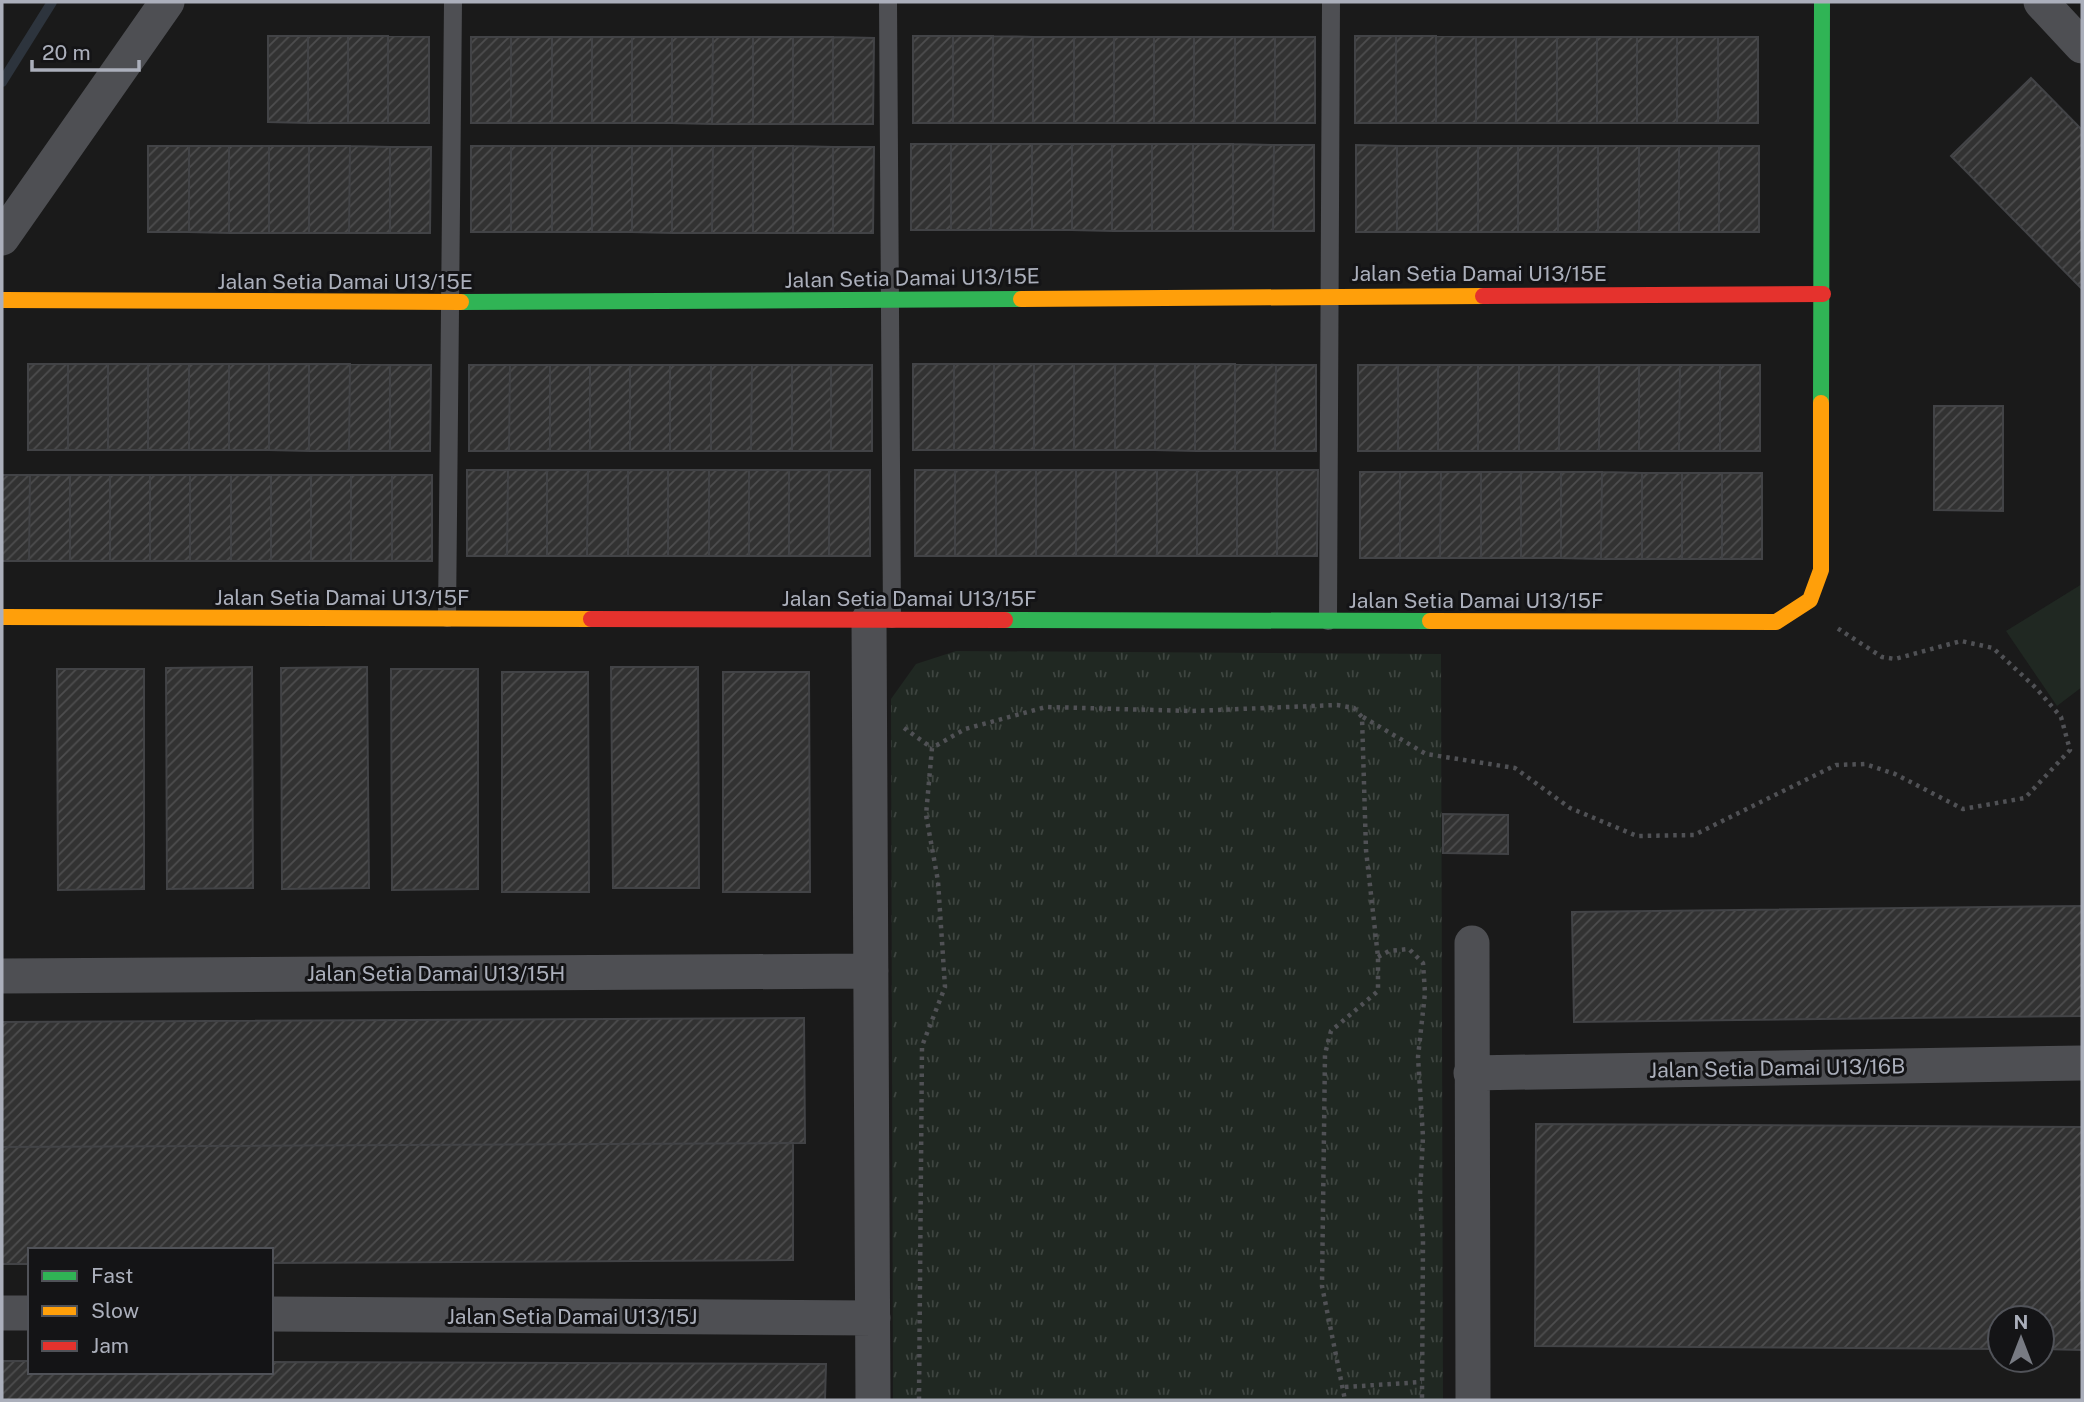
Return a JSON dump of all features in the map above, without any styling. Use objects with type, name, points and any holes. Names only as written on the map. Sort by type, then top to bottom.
[{"type":"street","points":[[2,238],[167,2]]},
{"type":"street","points":[[1810,600],[1821,570],[1822,2]]},
{"type":"street","points":[[2041,2],[2082,46]]},
{"type":"street","name":"Jalan Setia Damai U13/15E","points":[[2,300],[452,302],[1823,293]]},
{"type":"street","name":"Jalan Setia Damai U13/15F","points":[[2,617],[1776,622],[1810,600]]},
{"type":"street","points":[[873,1400],[871,971],[881,619]]},
{"type":"street","points":[[1472,943],[1473,1400]]},
{"type":"street","name":"Jalan Setia Damai U13/15H","points":[[2,976],[871,971]]},
{"type":"street","name":"Jalan Setia Damai U13/16B","points":[[1471,1073],[2082,1063]]},
{"type":"street","points":[[2,1312],[28,1313]]},
{"type":"street","name":"Jalan Setia Damai U13/15J","points":[[273,1314],[873,1318]]},
{"type":"lane","points":[[447,618],[453,2]]},
{"type":"lane","points":[[881,619],[888,299],[888,2]]},
{"type":"lane","points":[[1328,621],[1331,2]]},
{"type":"path","points":[[919,1400],[922,1045],[945,987],[938,881],[926,815],[932,748],[965,729],[1046,707],[1192,711],[1337,705],[1353,708],[1362,717],[1426,754],[1515,768],[1570,807],[1637,836],[1694,835],[1836,765],[1865,764],[1895,774],[1963,809],[2025,798],[2070,750],[2061,717],[2036,688],[1993,648],[1961,641],[1895,659],[1881,657],[1836,628],[1810,600]]},
{"type":"path","points":[[1345,1400],[1345,1387],[1322,1286],[1325,1054],[1331,1031],[1378,991],[1378,957],[1366,850],[1362,717]]},
{"type":"path","points":[[1378,957],[1389,951],[1409,949],[1423,963],[1424,993],[1418,1057],[1423,1137],[1420,1195],[1423,1239],[1422,1400]]},
{"type":"path","points":[[1345,1387],[1422,1382]]},
{"type":"green space","points":[[2082,584],[2082,687],[2057,706],[2006,631]]},
{"type":"green space","points":[[956,651],[1441,654],[1443,1400],[893,1400],[891,699],[916,664]]},
{"type":"building","points":[[268,36],[308,36],[308,123],[268,122]]},
{"type":"building","points":[[308,36],[348,36],[348,123],[308,123]]},
{"type":"building","points":[[348,36],[388,36],[388,123],[348,123]]},
{"type":"building","points":[[388,36],[429,37],[429,123],[388,123]]},
{"type":"building","points":[[913,36],[953,36],[953,123],[913,123]]},
{"type":"building","points":[[953,36],[993,36],[993,123],[953,123]]},
{"type":"building","points":[[993,36],[1033,37],[1033,123],[993,123]]},
{"type":"building","points":[[1355,36],[1396,36],[1396,123],[1355,123]]},
{"type":"building","points":[[1396,36],[1436,36],[1436,123],[1396,123]]},
{"type":"building","points":[[1436,36],[1476,37],[1476,123],[1436,123]]},
{"type":"building","points":[[471,37],[511,37],[511,123],[471,123]]},
{"type":"building","points":[[511,37],[552,37],[552,123],[511,123]]},
{"type":"building","points":[[552,37],[592,37],[592,123],[552,123]]},
{"type":"building","points":[[592,37],[632,37],[632,123],[592,123]]},
{"type":"building","points":[[632,37],[672,37],[672,123],[632,123]]},
{"type":"building","points":[[672,37],[713,37],[712,124],[672,123]]},
{"type":"building","points":[[713,37],[753,37],[753,124],[712,124]]},
{"type":"building","points":[[753,37],[793,37],[793,124],[753,124]]},
{"type":"building","points":[[793,37],[833,37],[833,124],[793,124]]},
{"type":"building","points":[[833,37],[874,38],[873,124],[833,124]]},
{"type":"building","points":[[1033,37],[1074,37],[1074,123],[1033,123]]},
{"type":"building","points":[[1074,37],[1114,37],[1114,123],[1074,123]]},
{"type":"building","points":[[1114,37],[1154,37],[1154,123],[1114,123]]},
{"type":"building","points":[[1154,37],[1194,37],[1194,123],[1154,123]]},
{"type":"building","points":[[1194,37],[1235,37],[1235,123],[1194,123]]},
{"type":"building","points":[[1235,37],[1275,37],[1275,123],[1235,123]]},
{"type":"building","points":[[1275,37],[1315,37],[1315,123],[1275,123]]},
{"type":"building","points":[[1476,37],[1516,37],[1516,123],[1476,123]]},
{"type":"building","points":[[1516,37],[1557,37],[1557,123],[1516,123]]},
{"type":"building","points":[[1557,37],[1597,37],[1597,123],[1557,123]]},
{"type":"building","points":[[1597,37],[1637,37],[1637,123],[1597,123]]},
{"type":"building","points":[[1637,37],[1677,37],[1677,123],[1637,123]]},
{"type":"building","points":[[1677,37],[1718,37],[1718,123],[1677,123]]},
{"type":"building","points":[[1718,37],[1758,37],[1758,123],[1718,123]]},
{"type":"building","points":[[2031,78],[2082,130],[2082,289],[1951,156]]},
{"type":"building","points":[[911,144],[951,144],[951,230],[911,230]]},
{"type":"building","points":[[951,144],[991,144],[991,230],[951,230]]},
{"type":"building","points":[[991,144],[1032,144],[1032,230],[991,230]]},
{"type":"building","points":[[1032,144],[1072,144],[1072,230],[1032,230]]},
{"type":"building","points":[[1072,144],[1112,144],[1112,231],[1072,230]]},
{"type":"building","points":[[1112,144],[1152,144],[1152,231],[1112,231]]},
{"type":"building","points":[[1152,144],[1193,144],[1193,231],[1152,231]]},
{"type":"building","points":[[1193,144],[1233,144],[1233,231],[1193,231]]},
{"type":"building","points":[[1233,144],[1274,145],[1273,231],[1233,231]]},
{"type":"building","points":[[1274,145],[1314,145],[1314,231],[1273,231]]},
{"type":"building","points":[[1356,145],[1397,146],[1397,232],[1356,232]]},
{"type":"building","points":[[148,146],[189,146],[189,232],[148,232]]},
{"type":"building","points":[[189,146],[229,146],[229,233],[189,232]]},
{"type":"building","points":[[229,146],[269,146],[269,233],[229,233]]},
{"type":"building","points":[[269,146],[309,146],[309,233],[269,233]]},
{"type":"building","points":[[309,146],[350,146],[349,233],[309,233]]},
{"type":"building","points":[[350,146],[390,147],[390,233],[349,233]]},
{"type":"building","points":[[471,146],[511,146],[511,232],[471,232]]},
{"type":"building","points":[[511,146],[552,146],[552,232],[511,232]]},
{"type":"building","points":[[552,146],[592,146],[592,232],[552,232]]},
{"type":"building","points":[[592,146],[632,146],[632,232],[592,232]]},
{"type":"building","points":[[632,146],[672,146],[672,233],[632,232]]},
{"type":"building","points":[[672,146],[713,146],[712,233],[672,233]]},
{"type":"building","points":[[713,146],[753,146],[753,233],[712,233]]},
{"type":"building","points":[[753,146],[793,146],[793,233],[753,233]]},
{"type":"building","points":[[793,146],[833,147],[833,233],[793,233]]},
{"type":"building","points":[[1397,146],[1437,146],[1437,232],[1397,232]]},
{"type":"building","points":[[1437,146],[1478,146],[1478,232],[1437,232]]},
{"type":"building","points":[[1478,146],[1518,146],[1518,232],[1478,232]]},
{"type":"building","points":[[1518,146],[1558,146],[1558,232],[1518,232]]},
{"type":"building","points":[[1558,146],[1598,146],[1598,232],[1558,232]]},
{"type":"building","points":[[1598,146],[1639,146],[1639,232],[1598,232]]},
{"type":"building","points":[[1639,146],[1679,146],[1679,232],[1639,232]]},
{"type":"building","points":[[1679,146],[1719,146],[1719,232],[1679,232]]},
{"type":"building","points":[[1719,146],[1759,146],[1759,232],[1719,232]]},
{"type":"building","points":[[390,147],[431,147],[430,233],[390,233]]},
{"type":"building","points":[[833,147],[874,147],[873,233],[833,233]]},
{"type":"building","points":[[28,364],[68,364],[68,450],[28,450]]},
{"type":"building","points":[[68,364],[108,364],[108,450],[68,450]]},
{"type":"building","points":[[108,364],[148,364],[148,450],[108,450]]},
{"type":"building","points":[[148,364],[189,364],[189,450],[148,450]]},
{"type":"building","points":[[189,364],[229,364],[229,450],[189,450]]},
{"type":"building","points":[[229,364],[269,364],[269,450],[229,450]]},
{"type":"building","points":[[269,364],[309,364],[309,451],[269,450]]},
{"type":"building","points":[[309,364],[350,364],[349,451],[309,451]]},
{"type":"building","points":[[350,364],[390,365],[390,451],[349,451]]},
{"type":"building","points":[[913,364],[954,364],[954,450],[913,450]]},
{"type":"building","points":[[954,364],[994,364],[994,450],[954,450]]},
{"type":"building","points":[[994,364],[1034,364],[1034,450],[994,450]]},
{"type":"building","points":[[1034,364],[1074,364],[1074,450],[1034,450]]},
{"type":"building","points":[[1074,364],[1115,364],[1115,450],[1074,450]]},
{"type":"building","points":[[1115,364],[1155,364],[1155,450],[1115,450]]},
{"type":"building","points":[[1155,364],[1195,364],[1195,451],[1155,450]]},
{"type":"building","points":[[1195,364],[1235,364],[1235,451],[1195,451]]},
{"type":"building","points":[[1235,364],[1276,365],[1275,451],[1235,451]]},
{"type":"building","points":[[390,365],[431,365],[430,451],[390,451]]},
{"type":"building","points":[[469,365],[510,365],[509,451],[469,451]]},
{"type":"building","points":[[510,365],[550,365],[550,451],[509,451]]},
{"type":"building","points":[[550,365],[590,365],[590,451],[550,451]]},
{"type":"building","points":[[590,365],[630,365],[630,451],[590,451]]},
{"type":"building","points":[[630,365],[670,365],[670,451],[630,451]]},
{"type":"building","points":[[670,365],[711,365],[711,451],[670,451]]},
{"type":"building","points":[[711,365],[752,365],[751,451],[711,451]]},
{"type":"building","points":[[752,365],[792,365],[792,451],[751,451]]},
{"type":"building","points":[[792,365],[831,365],[831,451],[792,451]]},
{"type":"building","points":[[831,365],[872,365],[872,451],[831,451]]},
{"type":"building","points":[[1276,365],[1316,365],[1316,451],[1275,451]]},
{"type":"building","points":[[1358,365],[1398,365],[1398,451],[1358,451]]},
{"type":"building","points":[[1398,365],[1438,365],[1438,451],[1398,451]]},
{"type":"building","points":[[1438,365],[1478,365],[1478,451],[1438,451]]},
{"type":"building","points":[[1478,365],[1519,365],[1519,451],[1478,451]]},
{"type":"building","points":[[1519,365],[1559,365],[1559,451],[1519,451]]},
{"type":"building","points":[[1559,365],[1599,365],[1599,451],[1559,451]]},
{"type":"building","points":[[1599,365],[1639,365],[1639,451],[1599,451]]},
{"type":"building","points":[[1639,365],[1680,365],[1679,451],[1639,451]]},
{"type":"building","points":[[1680,365],[1720,365],[1720,451],[1679,451]]},
{"type":"building","points":[[1720,365],[1760,365],[1760,451],[1720,451]]},
{"type":"building","points":[[1934,406],[2003,406],[2003,511],[1934,510]]},
{"type":"building","points":[[467,470],[508,470],[507,556],[467,556]]},
{"type":"building","points":[[508,470],[547,470],[547,556],[507,556]]},
{"type":"building","points":[[547,470],[588,470],[587,556],[547,556]]},
{"type":"building","points":[[588,470],[628,470],[628,556],[587,556]]},
{"type":"building","points":[[628,470],[668,470],[668,556],[628,556]]},
{"type":"building","points":[[668,470],[709,470],[709,556],[668,556]]},
{"type":"building","points":[[709,470],[749,470],[749,556],[709,556]]},
{"type":"building","points":[[749,470],[789,470],[789,556],[749,556]]},
{"type":"building","points":[[789,470],[829,470],[829,556],[789,556]]},
{"type":"building","points":[[829,470],[870,470],[870,556],[829,556]]},
{"type":"building","points":[[915,470],[955,470],[955,556],[915,556]]},
{"type":"building","points":[[955,470],[996,470],[996,556],[955,556]]},
{"type":"building","points":[[996,470],[1036,470],[1036,556],[996,556]]},
{"type":"building","points":[[1036,470],[1076,470],[1076,556],[1036,556]]},
{"type":"building","points":[[1076,470],[1116,470],[1116,556],[1076,556]]},
{"type":"building","points":[[1116,470],[1157,470],[1157,556],[1116,556]]},
{"type":"building","points":[[1157,470],[1197,470],[1197,556],[1157,556]]},
{"type":"building","points":[[1197,470],[1237,470],[1237,556],[1197,556]]},
{"type":"building","points":[[1237,470],[1277,470],[1277,556],[1237,556]]},
{"type":"building","points":[[1277,470],[1318,470],[1317,556],[1277,556]]},
{"type":"building","points":[[1360,472],[1400,472],[1400,558],[1360,558]]},
{"type":"building","points":[[1400,472],[1441,472],[1440,558],[1400,558]]},
{"type":"building","points":[[1441,472],[1481,472],[1481,558],[1440,558]]},
{"type":"building","points":[[1481,472],[1521,472],[1521,558],[1481,558]]},
{"type":"building","points":[[1521,472],[1561,472],[1561,558],[1521,558]]},
{"type":"building","points":[[1561,472],[1602,472],[1601,559],[1561,558]]},
{"type":"building","points":[[1602,472],[1642,473],[1642,559],[1601,559]]},
{"type":"building","points":[[1642,473],[1682,473],[1682,559],[1642,559]]},
{"type":"building","points":[[1682,473],[1722,473],[1722,559],[1682,559]]},
{"type":"building","points":[[1722,473],[1762,473],[1762,559],[1722,559]]},
{"type":"building","points":[[2,475],[30,475],[29,561],[2,561]]},
{"type":"building","points":[[30,475],[70,475],[70,561],[29,561]]},
{"type":"building","points":[[70,475],[110,475],[110,561],[70,561]]},
{"type":"building","points":[[110,475],[150,475],[150,561],[110,561]]},
{"type":"building","points":[[150,475],[190,475],[190,561],[150,561]]},
{"type":"building","points":[[190,475],[231,475],[231,561],[190,561]]},
{"type":"building","points":[[231,475],[271,475],[271,561],[231,561]]},
{"type":"building","points":[[271,475],[311,475],[311,561],[271,561]]},
{"type":"building","points":[[311,475],[351,475],[351,561],[311,561]]},
{"type":"building","points":[[351,475],[392,475],[392,561],[351,561]]},
{"type":"building","points":[[392,475],[432,475],[432,561],[392,561]]},
{"type":"building","points":[[252,667],[253,888],[167,889],[166,668]]},
{"type":"building","points":[[367,667],[369,888],[282,889],[281,668]]},
{"type":"building","points":[[611,667],[698,667],[699,888],[613,888]]},
{"type":"building","points":[[57,669],[144,669],[144,889],[58,890]]},
{"type":"building","points":[[391,669],[478,669],[478,889],[392,890]]},
{"type":"building","points":[[502,672],[588,672],[589,892],[502,892]]},
{"type":"building","points":[[723,672],[809,672],[810,892],[723,892]]},
{"type":"building","points":[[1443,814],[1508,815],[1508,854],[1443,853]]},
{"type":"building","points":[[2082,906],[2082,1016],[1574,1022],[1572,912]]},
{"type":"building","points":[[804,1018],[805,1143],[2,1147],[2,1022]]},
{"type":"building","points":[[1536,1124],[2082,1127],[2082,1350],[2056,1349],[2056,1304],[1986,1304],[1986,1349],[1535,1346]]},
{"type":"building","points":[[793,1143],[793,1260],[273,1263],[273,1248],[28,1248],[28,1264],[2,1264],[2,1147]]},
{"type":"building","points":[[2,1361],[28,1361],[28,1374],[273,1374],[273,1362],[826,1364],[825,1400],[2,1400]]},
{"type":"waterway","points":[[2,82],[52,2]]},
{"type":"traffic: fast","points":[[1821,403],[1822,2]]},
{"type":"traffic: fast","points":[[461,302],[1021,299]]},
{"type":"traffic: fast","points":[[1005,620],[1430,621]]},
{"type":"traffic: slow","points":[[1021,299],[1483,296]]},
{"type":"traffic: slow","points":[[2,300],[461,302]]},
{"type":"traffic: slow","points":[[1430,621],[1776,622],[1810,600],[1821,570],[1821,403]]},
{"type":"traffic: slow","points":[[2,617],[591,619]]},
{"type":"traffic: jam","points":[[1483,296],[1823,294]]},
{"type":"traffic: jam","points":[[591,619],[1005,620]]}]
